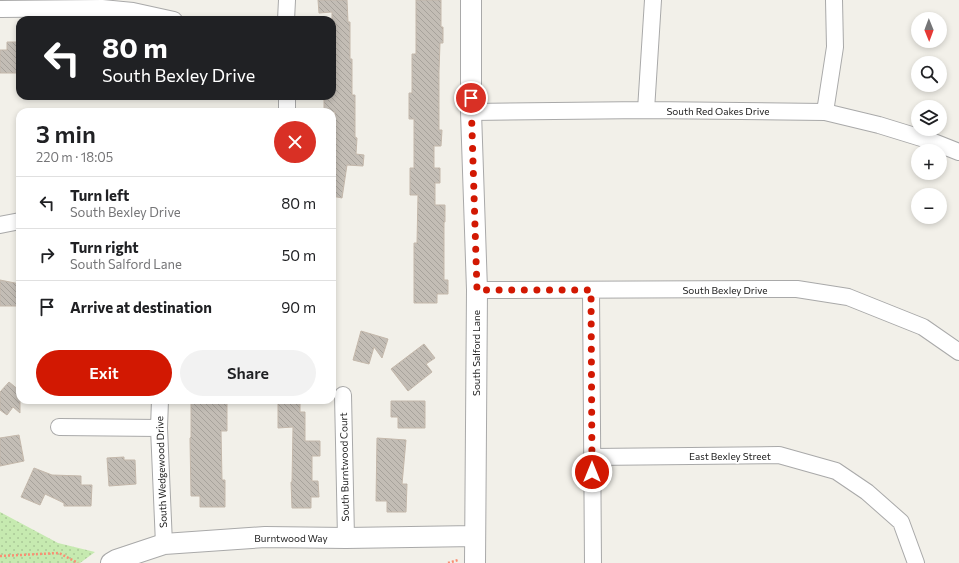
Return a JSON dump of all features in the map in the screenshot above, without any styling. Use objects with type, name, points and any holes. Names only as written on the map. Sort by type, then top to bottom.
[{"type":"street","points":[[286,16],[287,0]]},
{"type":"street","name":"South Salford Lane","points":[[467,562],[475,536],[477,290],[471,112],[470,0]]},
{"type":"street","points":[[646,110],[653,0]]},
{"type":"street","points":[[825,112],[835,48],[834,0]]},
{"type":"street","points":[[0,9],[102,8],[133,11],[156,16]]},
{"type":"street","name":"South Red Oakes Drive","points":[[471,112],[646,110],[825,112],[879,125],[931,141],[959,152]]},
{"type":"street","points":[[0,225],[16,222]]},
{"type":"street","name":"South Bexley Drive","points":[[477,290],[797,289],[848,297],[923,327],[959,352]]},
{"type":"street","points":[[591,290],[593,563]]},
{"type":"street","name":"South Burntwood Court","points":[[343,395],[346,538]]},
{"type":"street","name":"South Wedgewood Drive","points":[[160,404],[159,428],[164,544]]},
{"type":"street","points":[[59,428],[159,428]]},
{"type":"street","name":"East Bexley Street","points":[[592,457],[779,455],[836,471],[867,492],[901,522],[916,563]]},
{"type":"street","name":"Burntwood Way","points":[[111,563],[164,544],[265,537],[346,538],[475,536]]},
{"type":"path","points":[[0,556],[59,553],[78,563]]},
{"type":"path","points":[[448,563],[467,562]]},
{"type":"green space","points":[[0,512],[58,543],[95,552],[80,563],[0,563]]},
{"type":"building","points":[[318,0],[347,0],[348,22],[350,22],[350,59],[352,59],[352,95],[355,95],[355,137],[357,138],[356,154],[364,155],[363,166],[347,165],[342,198],[336,197],[336,108],[324,108],[324,100],[336,100],[336,16],[332,16],[332,12],[319,13]]},
{"type":"building","points":[[416,0],[441,0],[441,27],[443,27],[443,43],[440,43],[439,71],[439,130],[442,130],[441,146],[434,146],[434,168],[440,168],[440,183],[435,183],[435,205],[445,205],[444,280],[448,280],[448,294],[437,294],[437,303],[414,303],[414,243],[417,243],[418,195],[410,195],[410,168],[414,168],[414,119],[409,119],[409,93],[412,93],[412,54],[416,54]]},
{"type":"building","points":[[7,42],[16,42],[16,73],[0,73],[0,50],[7,50]]},
{"type":"building","points":[[0,280],[16,283],[16,306],[0,306]]},
{"type":"building","points":[[361,331],[388,339],[382,358],[374,347],[369,364],[353,360]]},
{"type":"building","points":[[424,344],[435,358],[426,364],[432,372],[408,391],[391,369]]},
{"type":"building","points":[[9,382],[16,388],[16,404],[20,404],[20,413],[13,407],[7,415],[0,410],[0,392]]},
{"type":"building","points":[[391,401],[425,401],[425,428],[398,428],[398,417],[391,417]]},
{"type":"building","points":[[191,404],[227,404],[227,431],[221,431],[222,480],[225,480],[225,507],[200,507],[200,496],[191,496]]},
{"type":"building","points":[[278,404],[300,404],[300,412],[305,412],[305,441],[320,441],[320,456],[312,456],[312,481],[318,481],[319,497],[311,497],[311,508],[292,508],[291,482],[293,427],[278,428]]},
{"type":"building","points":[[19,435],[24,461],[0,466],[0,438]]},
{"type":"building","points":[[377,438],[406,440],[402,484],[407,484],[406,512],[387,512],[387,501],[376,501]]},
{"type":"building","points":[[124,457],[124,460],[135,460],[136,484],[109,486],[107,458]]},
{"type":"building","points":[[34,468],[52,475],[81,476],[81,485],[92,485],[91,506],[64,506],[64,503],[45,494],[40,505],[21,497]]},
{"type":"route","points":[[471,98],[477,290],[591,290],[592,472]]}]
